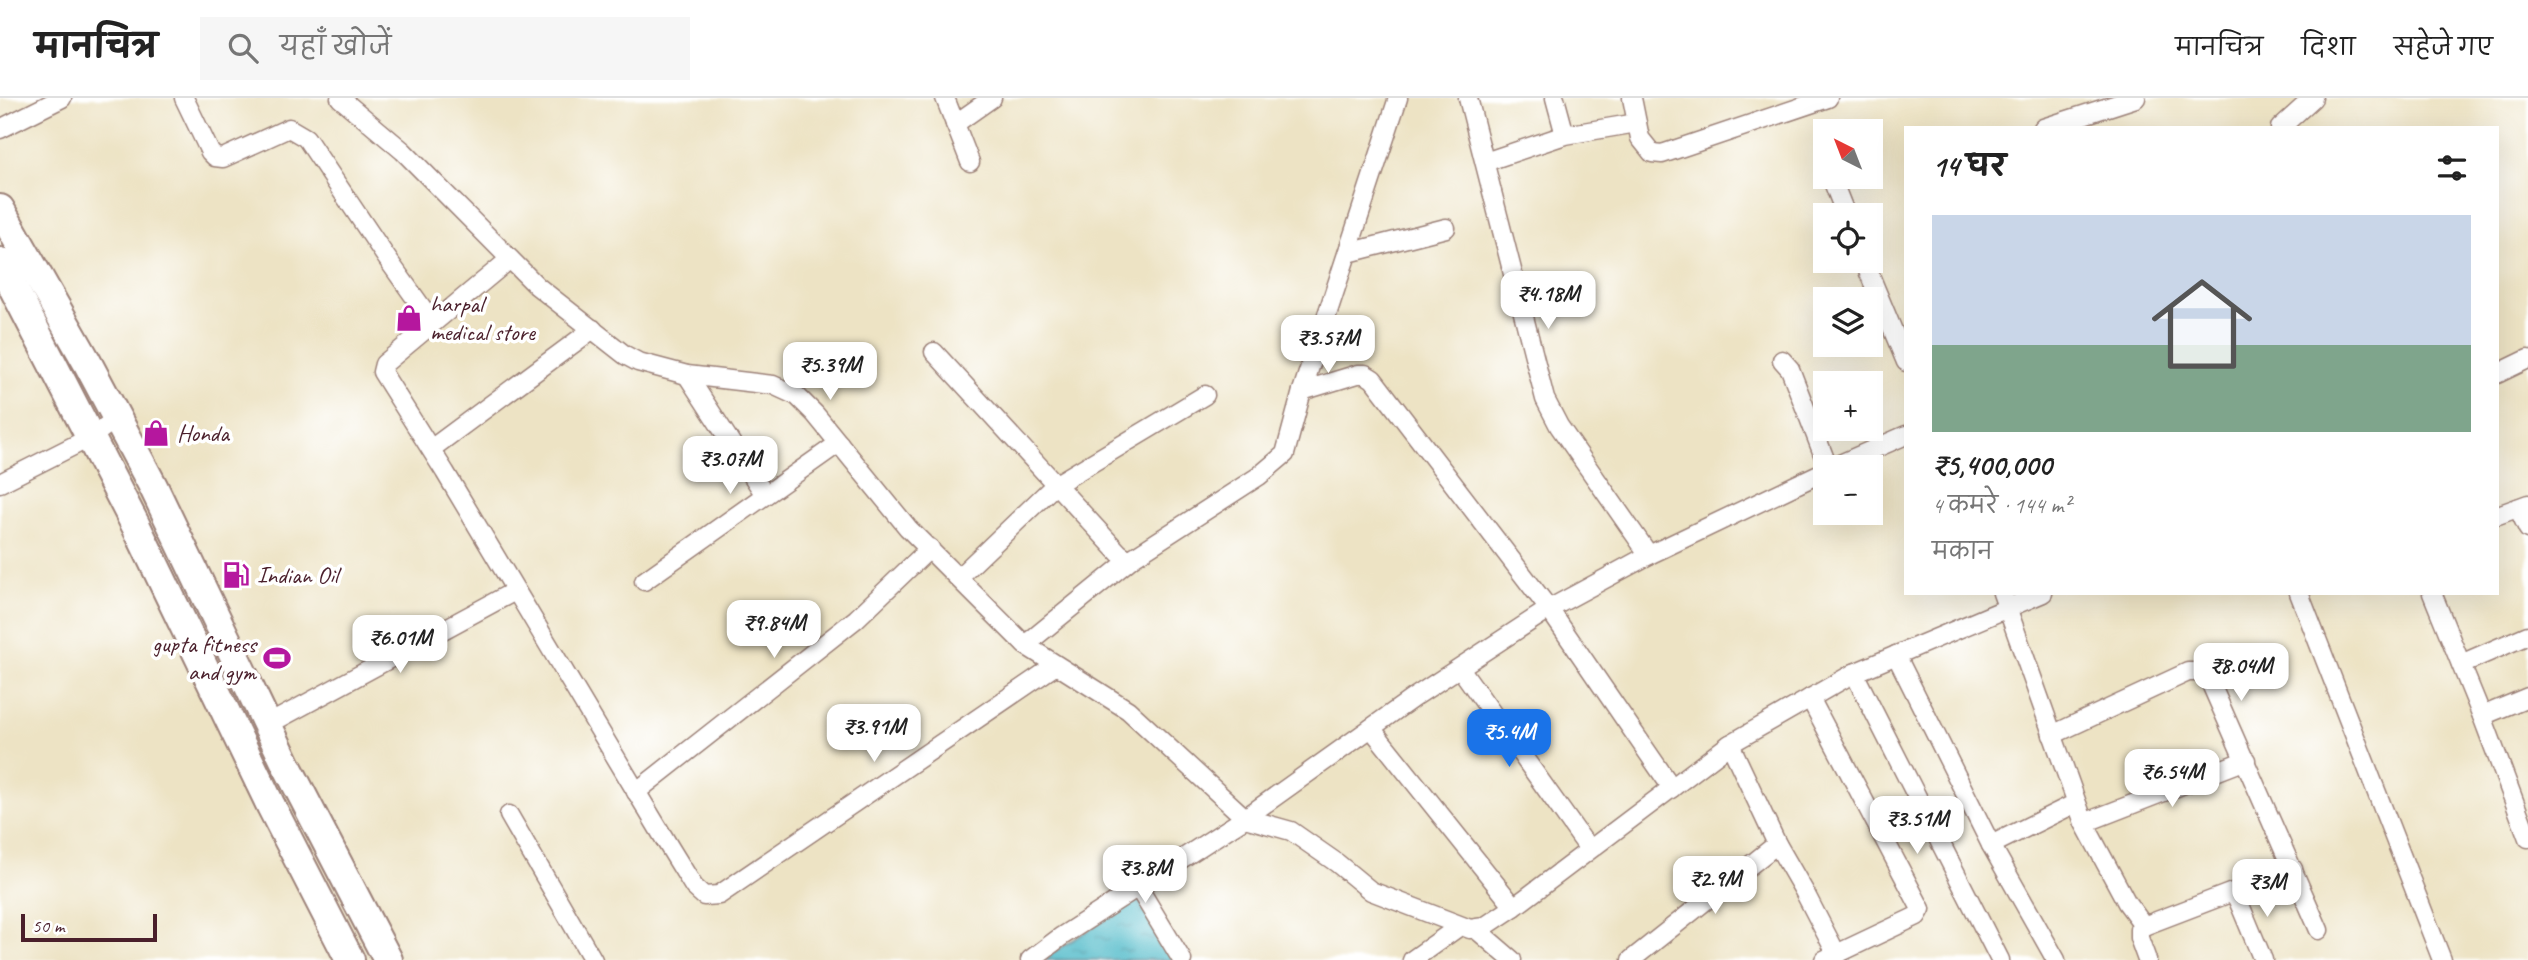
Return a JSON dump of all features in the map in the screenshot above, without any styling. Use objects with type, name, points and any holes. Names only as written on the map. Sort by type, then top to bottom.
[{"type":"highway","points":[[0,209],[87,362],[153,486],[267,725],[335,862],[388,960]]},
{"type":"highway","points":[[0,262],[91,437],[271,806],[350,960]]},
{"type":"street","points":[[0,129],[62,98]]},
{"type":"street","points":[[184,98],[210,152],[215,157],[223,158],[289,128],[306,138],[433,323]]},
{"type":"street","points":[[340,98],[403,151],[537,286],[638,362],[687,375],[773,385],[797,396],[815,414],[908,528],[1025,645],[1128,710],[1245,818],[1291,831],[1371,891],[1469,928],[1512,960]]},
{"type":"street","points":[[945,98],[970,162]]},
{"type":"street","points":[[955,124],[992,98]]},
{"type":"street","points":[[1025,645],[1132,558],[1280,460],[1287,447],[1398,98]]},
{"type":"street","points":[[1468,98],[1545,399],[1559,426],[1649,555]]},
{"type":"street","points":[[1555,98],[1565,135]]},
{"type":"street","points":[[1632,98],[1645,146],[1652,152],[1662,154],[1821,99]]},
{"type":"street","points":[[2049,126],[2136,98]]},
{"type":"street","points":[[2282,126],[2313,98]]},
{"type":"street","points":[[1485,162],[1565,135],[1637,123]]},
{"type":"street","points":[[1348,253],[1446,228]]},
{"type":"street","points":[[510,259],[382,368],[636,792],[694,887],[704,896],[719,895],[1056,665]]},
{"type":"street","points":[[1869,273],[1904,357]]},
{"type":"street","points":[[431,449],[593,330]]},
{"type":"street","points":[[934,352],[1119,553],[1126,558],[1132,558]]},
{"type":"street","points":[[2499,373],[2528,359]]},
{"type":"street","points":[[1782,360],[1790,369],[1824,455]]},
{"type":"street","points":[[1303,391],[1358,374],[1365,374],[1373,379],[1549,609],[1672,788]]},
{"type":"street","points":[[687,375],[765,495]]},
{"type":"street","points":[[958,578],[1055,485],[1205,395]]},
{"type":"street","points":[[0,483],[91,437],[117,418]]},
{"type":"street","points":[[1859,455],[1904,436]]},
{"type":"street","points":[[644,581],[839,443]]},
{"type":"street","points":[[1030,960],[1062,936],[1245,818],[1371,728],[1549,609],[1649,555],[1813,476]]},
{"type":"street","points":[[2499,516],[2523,506],[2528,529]]},
{"type":"street","points":[[636,792],[856,619],[930,548]]},
{"type":"street","points":[[267,725],[514,591]]},
{"type":"street","points":[[1412,960],[1469,928],[1514,907],[1730,744],[1854,673],[2005,601],[2034,595]]},
{"type":"street","points":[[2300,595],[2442,960]]},
{"type":"street","points":[[2433,595],[2528,838]]},
{"type":"street","points":[[2005,601],[2084,823],[2127,903],[2144,926]]},
{"type":"street","points":[[2461,664],[2528,635]]},
{"type":"street","points":[[1896,655],[1991,845],[2056,960]]},
{"type":"street","points":[[1460,668],[1589,849]]},
{"type":"street","points":[[2052,735],[2194,671],[2201,672],[2211,684],[2246,760],[2319,930]]},
{"type":"street","points":[[1854,673],[2000,960]]},
{"type":"street","points":[[2482,716],[2528,697]]},
{"type":"street","points":[[1730,744],[1777,844],[1804,891],[1830,956],[1917,916],[1921,909],[1810,698]]},
{"type":"street","points":[[1371,728],[1514,907]]},
{"type":"street","points":[[2084,823],[2246,760]]},
{"type":"street","points":[[1991,845],[2076,803]]},
{"type":"street","points":[[509,816],[593,960]]},
{"type":"street","points":[[1631,960],[1777,844]]},
{"type":"street","points":[[2147,960],[2138,932],[2144,926],[2293,869]]},
{"type":"street","points":[[1138,887],[1182,960]]},
{"type":"street","points":[[2235,893],[2263,960]]},
{"type":"water","points":[[1141,897],[1177,960],[1045,960],[1052,953]]},
{"type":"place","name":"harpal medical store","points":[[409,318]]},
{"type":"place","name":"Honda","points":[[156,433]]},
{"type":"place","name":"Indian Oil","points":[[236,575]]},
{"type":"place","name":"gupta fitness and gym","points":[[277,658]]}]
